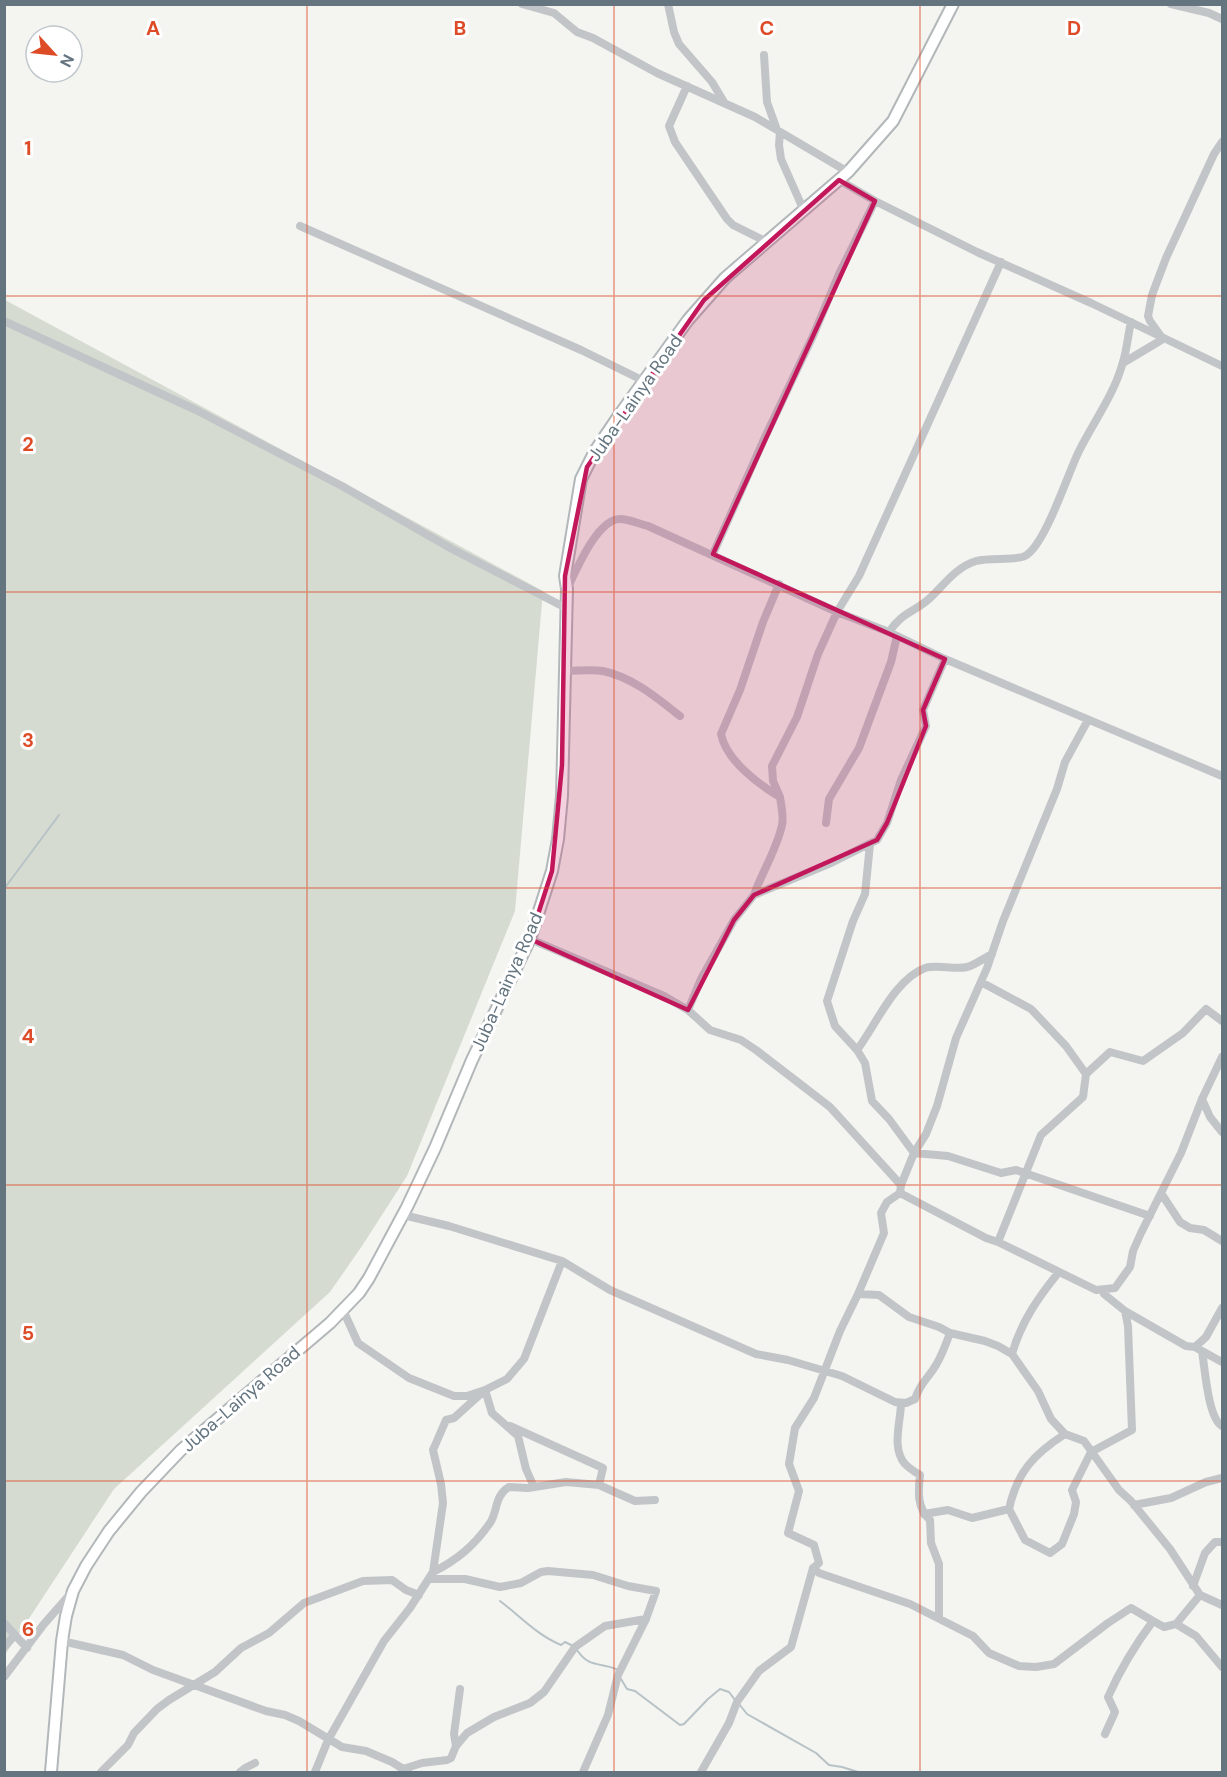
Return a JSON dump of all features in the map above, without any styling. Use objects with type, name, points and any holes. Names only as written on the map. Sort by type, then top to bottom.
[{"type":"main road","name":"Juba-Lainya Road","points":[[51,1773],[66,1616],[73,1591],[86,1566],[109,1531],[141,1492],[181,1450],[343,1310],[359,1293],[403,1215],[435,1148],[472,1060],[530,939],[552,871],[558,839],[562,796],[567,589],[565,576],[581,479],[599,445],[704,300],[725,278],[848,172],[893,121],[953,4]]},
{"type":"street","points":[[522,4],[554,13],[577,32],[593,38],[657,73],[724,102],[848,172]]},
{"type":"street","points":[[668,4],[679,44],[712,82],[724,102]]},
{"type":"street","points":[[1171,4],[1209,13],[1222,19]]},
{"type":"street","points":[[764,56],[767,102],[779,131],[781,159],[804,211]]},
{"type":"street","points":[[687,86],[669,126],[675,142],[727,219],[733,225],[767,242]]},
{"type":"street","points":[[1163,339],[1148,316],[1152,295],[1166,258],[1214,154],[1222,142]]},
{"type":"street","points":[[839,180],[875,201],[1000,262],[1222,366]]},
{"type":"street","points":[[713,554],[839,274],[875,201]]},
{"type":"street","points":[[300,226],[581,350],[644,381]]},
{"type":"street","points":[[688,1010],[701,978],[734,920],[754,895],[762,872],[776,845],[783,822],[780,797],[772,766],[797,717],[818,654],[837,612],[859,576],[1000,262]]},
{"type":"street","points":[[4,321],[206,415],[342,486],[452,549],[566,608]]},
{"type":"street","points":[[826,823],[830,799],[859,748],[868,726],[893,654],[893,634],[901,616],[921,605],[964,566],[991,558],[1023,557],[1035,546],[1057,505],[1080,448],[1108,402],[1123,363],[1131,322]]},
{"type":"street","points":[[1123,363],[1163,339]]},
{"type":"street","points":[[567,589],[585,553],[596,536],[611,521],[620,519],[648,526],[837,612],[1222,776]]},
{"type":"street","points":[[779,584],[763,622],[744,680],[721,734],[726,748],[748,775],[780,797]]},
{"type":"street","points":[[754,895],[831,863],[878,840],[887,823],[901,780],[926,726],[923,710],[945,659]]},
{"type":"street","points":[[565,670],[599,671],[612,674],[654,695],[680,716]]},
{"type":"street","points":[[701,1773],[729,1723],[737,1702],[759,1671],[791,1647],[813,1568],[819,1563],[814,1545],[788,1533],[799,1491],[789,1464],[795,1428],[814,1398],[823,1371],[885,1233],[881,1213],[887,1202],[900,1188],[914,1153],[926,1134],[937,1106],[957,1038],[1057,789],[1065,762],[1089,720]]},
{"type":"street","points":[[870,844],[865,894],[853,921],[827,1000],[835,1026],[857,1050],[865,1063],[872,1101],[889,1119],[914,1153],[948,1156],[1001,1173],[1009,1170],[1025,1173],[1150,1216]]},
{"type":"street","points":[[530,939],[664,996],[688,1010],[711,1030],[741,1040],[830,1107],[900,1188],[986,1238],[1096,1290],[1114,1288],[1130,1267],[1133,1251],[1181,1153],[1202,1099],[1222,1057]]},
{"type":"street","points":[[857,1050],[888,1001],[904,982],[926,968],[968,967],[992,954]]},
{"type":"street","points":[[981,982],[1031,1009],[1066,1046],[1086,1074]]},
{"type":"street","points":[[998,1242],[1041,1135],[1083,1097],[1086,1074],[1110,1052],[1143,1061],[1183,1033],[1206,1009],[1222,1021]]},
{"type":"street","points":[[1202,1099],[1210,1117],[1222,1132]]},
{"type":"street","points":[[1161,1193],[1180,1222],[1190,1228],[1204,1230],[1222,1241]]},
{"type":"street","points":[[403,1215],[449,1226],[562,1261],[610,1290],[756,1354],[788,1360],[842,1376],[885,1398],[901,1403],[915,1399],[920,1385],[935,1367],[950,1333]]},
{"type":"street","points":[[343,1310],[358,1343],[409,1378],[454,1396],[467,1396],[507,1379],[524,1359],[562,1261]]},
{"type":"street","points":[[1012,1354],[1018,1333],[1032,1308],[1058,1273]]},
{"type":"street","points":[[1102,1290],[1125,1311],[1186,1346],[1198,1349],[1222,1362]]},
{"type":"street","points":[[858,1294],[879,1295],[909,1317],[950,1333],[992,1344],[1012,1354],[1038,1391],[1051,1419],[1065,1434],[1084,1441],[1119,1490],[1134,1504],[1170,1549],[1193,1586],[1200,1594],[1222,1605]]},
{"type":"street","points":[[1222,1308],[1198,1349],[1211,1407],[1218,1424],[1222,1426]]},
{"type":"street","points":[[1065,1434],[1043,1448],[1027,1466],[1014,1488],[1010,1509],[1025,1540],[1050,1552],[1062,1544],[1074,1514],[1076,1502],[1072,1490],[1091,1452],[1132,1430],[1128,1326],[1125,1311]]},
{"type":"street","points":[[485,1390],[492,1413],[518,1436],[526,1469],[534,1487]]},
{"type":"street","points":[[432,1576],[443,1503],[433,1450],[446,1420],[454,1418],[485,1390]]},
{"type":"street","points":[[901,1403],[901,1419],[896,1443],[903,1463],[920,1475],[917,1494],[924,1514],[930,1520],[931,1543],[939,1564],[939,1618]]},
{"type":"street","points":[[501,1422],[603,1468],[600,1485]]},
{"type":"street","points":[[1134,1504],[1171,1498],[1206,1482],[1222,1478]]},
{"type":"street","points":[[315,1773],[328,1740],[384,1641],[432,1576],[460,1557],[484,1530],[493,1517],[497,1501],[503,1491],[509,1487],[534,1487],[566,1482],[600,1485],[635,1502],[656,1500]]},
{"type":"street","points":[[924,1514],[948,1510],[972,1518],[1010,1509]]},
{"type":"street","points":[[1193,1586],[1205,1553],[1215,1542],[1222,1542]]},
{"type":"street","points":[[813,1568],[819,1573],[910,1604],[973,1636],[989,1653],[1019,1666],[1036,1667],[1054,1664],[1131,1608],[1164,1627],[1176,1624],[1200,1594]]},
{"type":"street","points":[[432,1576],[465,1579],[500,1587],[521,1583],[541,1572],[548,1571],[593,1575],[628,1586],[656,1591],[646,1619],[618,1675],[608,1715],[583,1773]]},
{"type":"street","points":[[101,1773],[128,1745],[134,1733],[157,1709],[215,1672],[241,1648],[269,1633],[304,1602],[363,1581],[392,1580],[406,1590],[419,1595]]},
{"type":"street","points":[[4,1677],[44,1624],[73,1591]]},
{"type":"street","points":[[62,1641],[123,1655],[153,1670],[266,1711],[285,1715],[342,1747],[373,1754],[406,1771],[422,1763],[451,1758],[456,1746],[466,1733],[486,1721],[530,1703],[544,1692],[575,1647],[605,1626],[646,1619]]},
{"type":"street","points":[[1105,1734],[1115,1712],[1108,1697],[1138,1641],[1153,1621]]},
{"type":"street","points":[[4,1623],[27,1648]]},
{"type":"street","points":[[1176,1624],[1196,1636],[1222,1667]]},
{"type":"street","points":[[4,1647],[15,1635]]},
{"type":"street","points":[[456,1746],[454,1734],[460,1689]]},
{"type":"street","points":[[240,1773],[255,1763]]},
{"type":"highlighted area","points":[[839,180],[875,201],[713,554],[945,659],[923,710],[926,726],[887,823],[877,840],[754,895],[734,920],[688,1010],[530,939],[552,871],[562,765],[565,576],[587,467],[704,300]]},
{"type":"shaded area","points":[[5,300],[543,591],[515,911],[407,1176],[330,1292],[114,1489],[5,1655]]},
{"type":"waterway","points":[[4,889],[59,815]]},
{"type":"waterway","points":[[500,1601],[544,1636],[561,1645],[565,1642],[573,1646]]},
{"type":"waterway","points":[[577,1650],[586,1660],[617,1671]]},
{"type":"waterway","points":[[621,1679],[627,1689],[635,1691],[680,1725],[684,1724],[720,1689],[729,1692],[735,1700]]},
{"type":"waterway","points":[[739,1704],[747,1714],[816,1753],[829,1765],[858,1772]]}]
